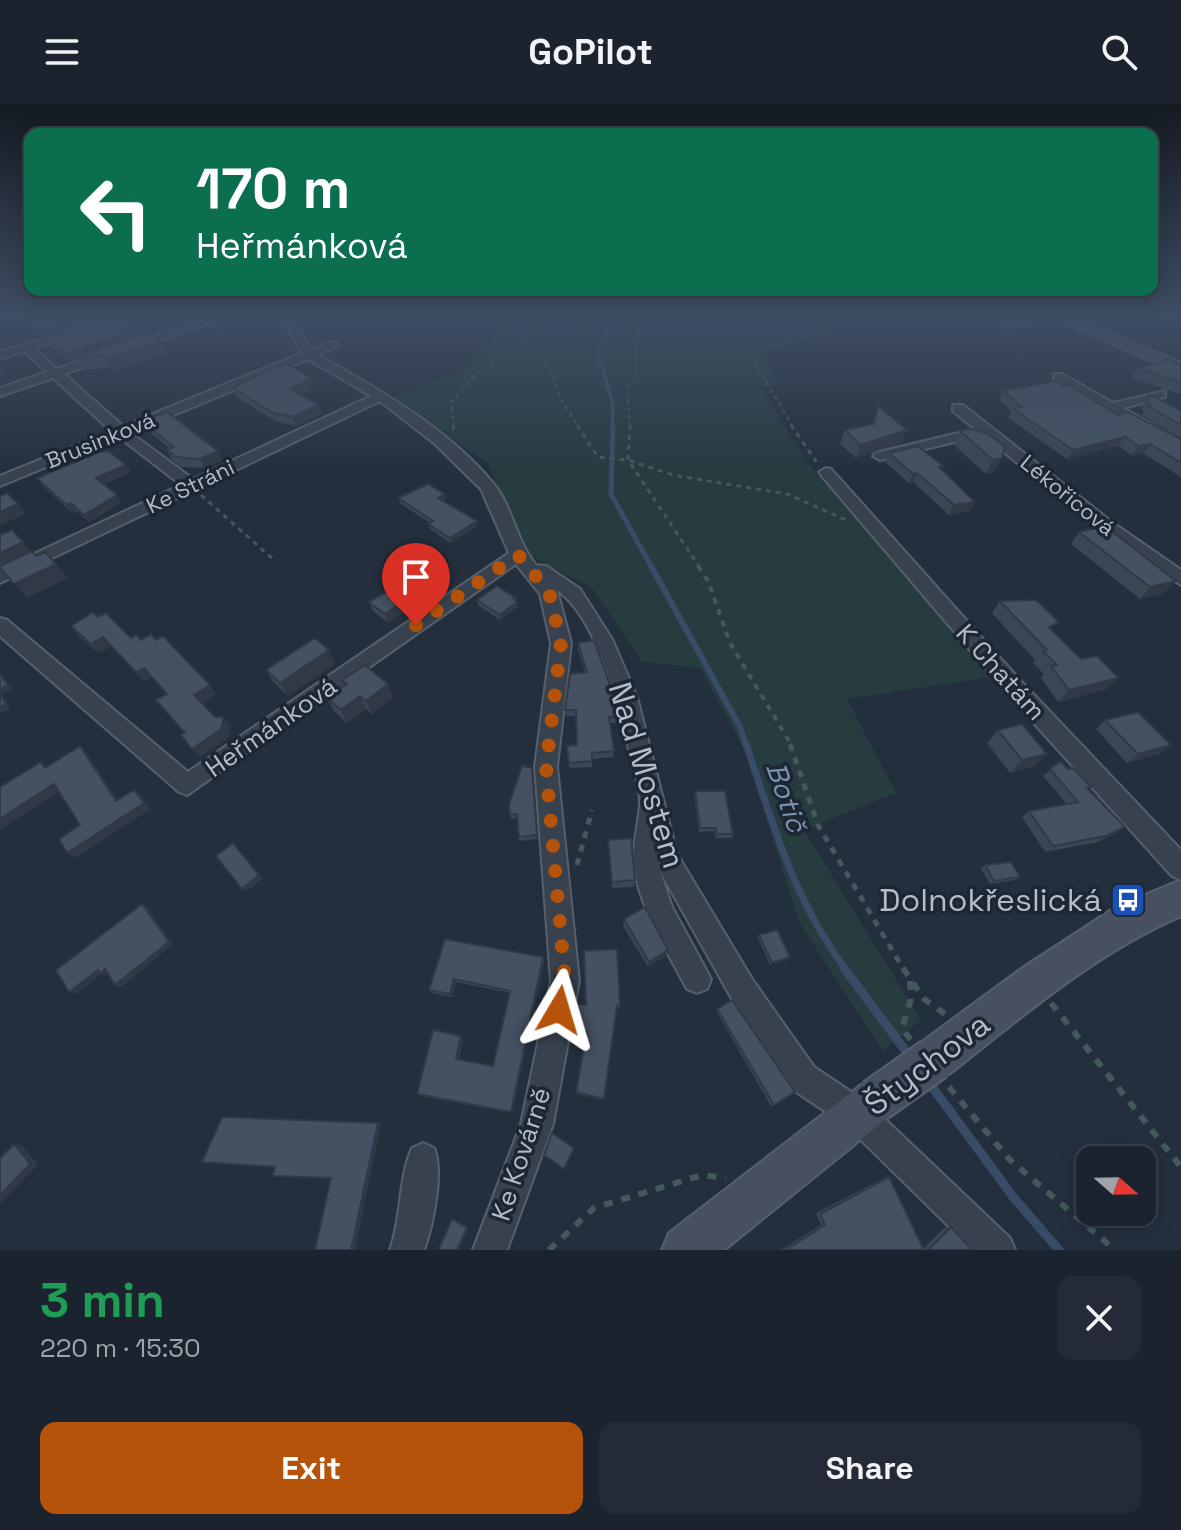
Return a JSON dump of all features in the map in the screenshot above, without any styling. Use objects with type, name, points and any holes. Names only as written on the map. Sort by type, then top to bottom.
[{"type":"street","points":[[48,367],[120,431],[191,485]]},
{"type":"street","points":[[0,392],[70,367]]},
{"type":"street","name":"Brusinková","points":[[0,481],[278,367]]},
{"type":"street","name":"Ke Kovárně","points":[[331,367],[381,396],[440,441],[488,487],[518,555],[549,592],[561,643],[546,767],[565,981],[537,1124],[490,1250]]},
{"type":"street","points":[[1058,377],[1181,447]]},
{"type":"street","points":[[1110,408],[1160,394]]},
{"type":"street","name":"Ke Stráni","points":[[0,577],[381,396]]},
{"type":"street","name":"Lékořicová","points":[[958,408],[1107,527],[1181,579]]},
{"type":"street","points":[[880,456],[986,430]]},
{"type":"street","name":"K Chatám","points":[[826,472],[1011,684],[1181,868]]},
{"type":"street","name":"Heřmánková","points":[[0,625],[187,785],[518,555]]},
{"type":"street","name":"Nad Mostem","points":[[518,555],[574,593],[602,639],[627,697],[666,858],[742,989],[803,1078],[867,1108],[917,1168],[998,1250]]},
{"type":"street","points":[[653,800],[645,825],[644,869],[652,897],[697,979]]},
{"type":"street","name":"Štychova","points":[[689,1249],[867,1108],[1035,983],[1129,920],[1181,898]]},
{"type":"street","points":[[407,1250],[414,1231],[423,1159]]},
{"type":"path","points":[[454,435],[451,402],[486,367]]},
{"type":"path","points":[[547,367],[560,398],[598,457],[628,460],[673,475],[787,494],[838,519],[872,525]]},
{"type":"path","points":[[637,367],[627,387],[630,424],[628,460],[708,581],[730,643],[794,750],[818,825],[910,979],[924,999],[945,1014]]},
{"type":"path","points":[[758,367],[806,450],[826,472]]},
{"type":"path","points":[[191,485],[274,560]]},
{"type":"path","points":[[910,979],[911,999],[902,1029],[1009,1159],[1115,1250]]},
{"type":"path","points":[[1049,1000],[1181,1167]]},
{"type":"path","points":[[549,1250],[594,1208],[702,1175],[729,1178]]},
{"type":"green space","points":[[464,367],[768,367],[778,384],[759,386],[806,461],[993,677],[847,699],[896,793],[804,830],[921,1020],[883,1051],[799,922],[745,751],[700,668],[642,662],[592,588],[521,551],[488,463],[395,397]]},
{"type":"building","points":[[276,367],[293,367],[312,379],[290,389],[319,405],[293,417],[271,412],[233,388]]},
{"type":"building","points":[[1181,367],[1181,382],[1138,368]]},
{"type":"building","points":[[1055,381],[1063,386],[1069,385],[1118,415],[1128,412],[1181,439],[1181,463],[1150,444],[1139,446],[1125,437],[1073,450],[1013,409],[1022,407],[1003,391]]},
{"type":"building","points":[[1152,396],[1181,411],[1181,425],[1148,406],[1151,406],[1148,397]]},
{"type":"building","points":[[878,406],[907,430],[860,445],[845,430],[874,424]]},
{"type":"building","points":[[167,412],[218,451],[200,459],[176,457],[167,450],[174,447],[145,423],[152,420],[149,418]]},
{"type":"building","points":[[970,429],[987,433],[1005,447],[1002,458],[993,460],[960,431]]},
{"type":"building","points":[[918,446],[943,466],[939,467],[975,502],[954,505],[889,453]]},
{"type":"building","points":[[108,451],[126,465],[96,478],[117,495],[84,515],[71,503],[66,505],[37,478],[99,452]]},
{"type":"building","points":[[428,484],[445,494],[438,498],[477,521],[450,538],[428,524],[433,521],[398,498]]},
{"type":"building","points":[[7,493],[18,504],[0,512],[0,496]]},
{"type":"building","points":[[1105,526],[1176,581],[1150,587],[1079,532]]},
{"type":"building","points":[[12,530],[23,542],[0,553],[0,535]]},
{"type":"building","points":[[32,551],[36,556],[45,552],[56,564],[14,584],[0,566]]},
{"type":"building","points":[[497,586],[516,598],[513,599],[517,602],[500,615],[477,600]]},
{"type":"building","points":[[392,589],[406,599],[385,614],[369,602]]},
{"type":"building","points":[[1036,600],[1059,622],[1049,627],[1081,659],[1097,656],[1119,678],[1069,690],[1051,666],[1057,665],[1043,651],[1047,650],[1000,601]]},
{"type":"building","points":[[93,612],[98,617],[106,613],[131,638],[136,635],[141,640],[151,634],[156,640],[163,636],[210,685],[194,695],[215,717],[224,717],[221,729],[192,749],[181,735],[185,733],[156,700],[167,694],[144,668],[136,672],[103,637],[91,644],[71,626]]},
{"type":"building","points":[[315,638],[329,650],[280,683],[266,670]]},
{"type":"building","points":[[594,640],[609,682],[616,717],[609,717],[614,751],[592,753],[592,761],[569,763],[567,746],[577,745],[576,710],[565,710],[570,674],[587,672],[578,643]]},
{"type":"building","points":[[365,665],[388,684],[366,701],[360,696],[341,710],[327,698],[347,684],[342,680]]},
{"type":"building","points":[[0,674],[8,685],[0,689]]},
{"type":"building","points":[[1138,712],[1171,745],[1138,754],[1105,720]]},
{"type":"building","points":[[1022,724],[1047,754],[1022,760],[998,730]]},
{"type":"building","points":[[80,746],[116,801],[134,790],[144,803],[67,853],[59,839],[80,825],[54,784],[0,819],[0,787],[41,762],[45,768]]},
{"type":"building","points":[[1060,761],[1077,772],[1091,787],[1087,788],[1125,827],[1106,836],[1053,846],[1029,811],[1078,802],[1050,769]]},
{"type":"building","points":[[522,766],[532,768],[537,835],[519,837],[517,814],[510,815],[509,804]]},
{"type":"building","points":[[695,791],[725,791],[733,834],[717,834],[716,828],[700,828]]},
{"type":"building","points":[[631,838],[635,880],[612,882],[608,840]]},
{"type":"building","points":[[233,843],[259,875],[242,889],[216,856]]},
{"type":"building","points":[[1011,862],[1020,877],[994,881],[985,865]]},
{"type":"building","points":[[142,904],[169,942],[115,985],[105,969],[100,974],[98,970],[69,992],[56,970]]},
{"type":"building","points":[[645,907],[668,950],[649,962],[624,919]]},
{"type":"building","points":[[777,930],[790,957],[772,963],[759,935]]},
{"type":"building","points":[[445,939],[543,957],[511,1112],[417,1094],[433,1030],[461,1036],[456,1059],[493,1066],[510,991],[454,979],[450,994],[429,990]]},
{"type":"building","points":[[617,949],[620,1005],[617,1006],[604,1099],[576,1092],[587,1031],[573,1028],[577,1004],[586,1005],[584,951]]},
{"type":"building","points":[[732,1000],[795,1092],[774,1105],[717,1009]]},
{"type":"building","points":[[222,1117],[378,1123],[351,1250],[315,1250],[331,1178],[273,1176],[275,1167],[202,1162]]},
{"type":"building","points":[[552,1133],[574,1148],[564,1169],[544,1155]]},
{"type":"building","points":[[14,1144],[30,1164],[0,1195],[0,1158]]},
{"type":"building","points":[[889,1177],[924,1250],[785,1250],[825,1225],[820,1214]]},
{"type":"building","points":[[452,1219],[467,1228],[457,1250],[442,1250],[439,1248]]},
{"type":"building","points":[[951,1227],[972,1250],[928,1250]]},
{"type":"waterway","name":"Botič","points":[[602,367],[613,404],[612,427]]},
{"type":"waterway","name":"Botič","points":[[613,425],[611,494],[652,568]]},
{"type":"waterway","name":"Botič","points":[[651,566],[740,727],[746,746]]},
{"type":"waterway","name":"Botič","points":[[746,744],[798,889],[846,970]]},
{"type":"waterway","name":"Botič","points":[[844,968],[911,1058]]},
{"type":"waterway","name":"Botič","points":[[927,1080],[1014,1198],[1059,1250]]},
{"type":"place","name":"Dolnokřeslická","points":[[1128,900]]},
{"type":"route","points":[[416,625],[518,555],[549,592],[561,643],[546,767],[565,981],[559,1010]]}]
